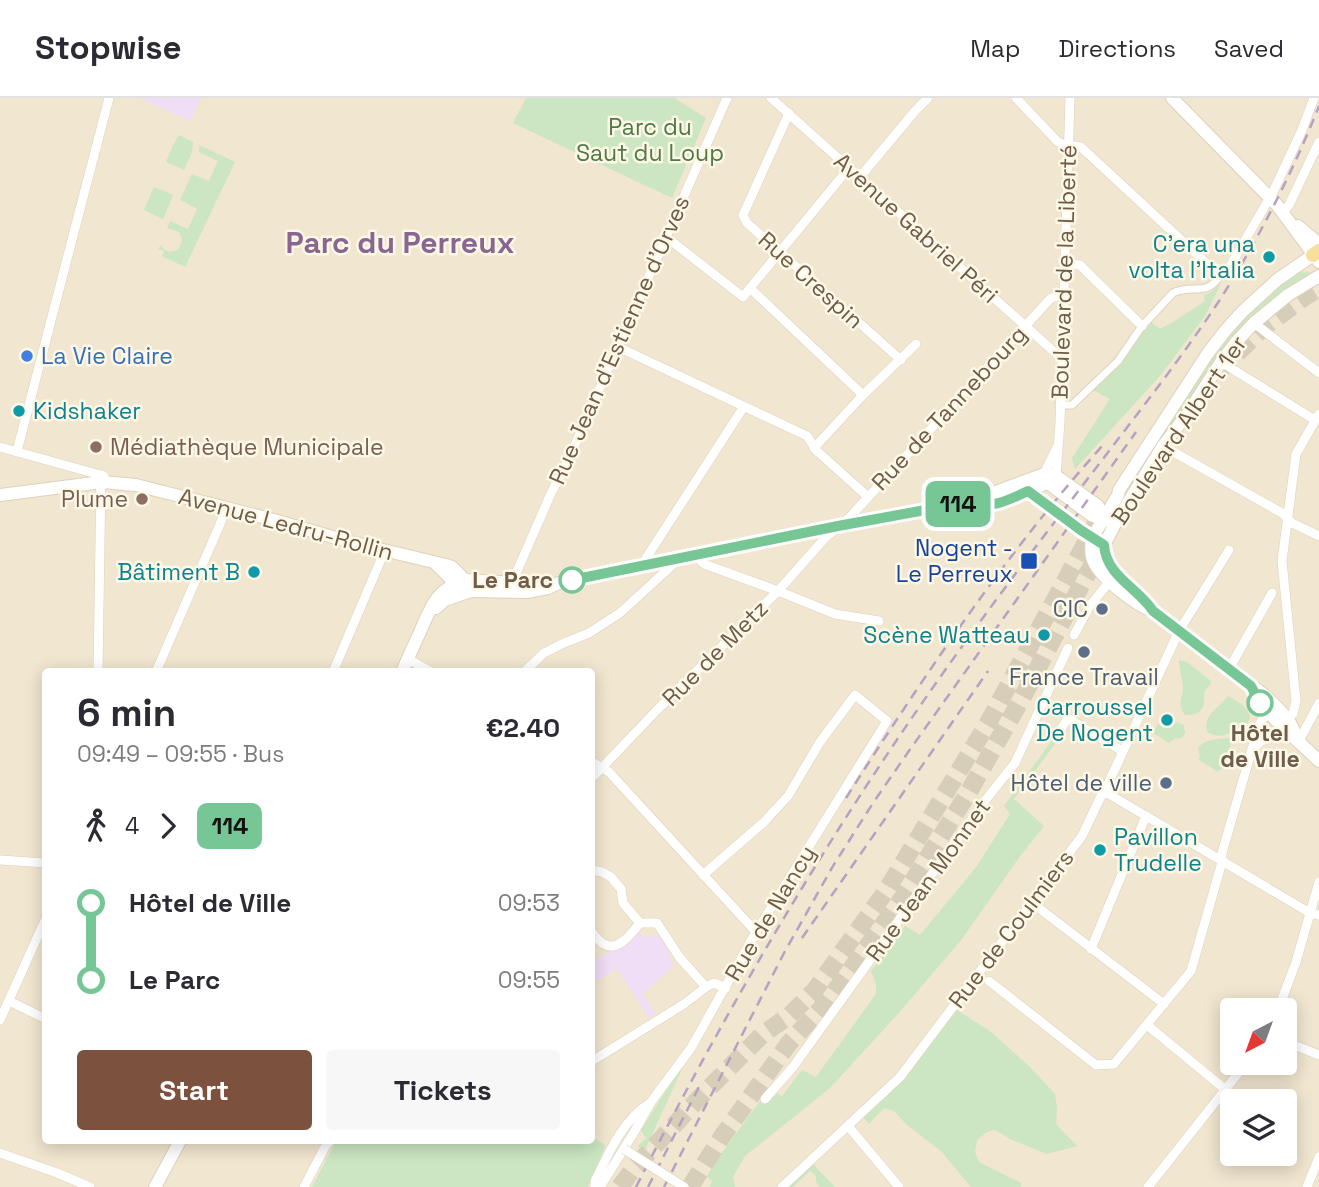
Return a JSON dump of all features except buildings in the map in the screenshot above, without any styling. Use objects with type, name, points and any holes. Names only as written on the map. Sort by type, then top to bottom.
[{"type":"street","points":[[18,451],[109,98]]},
{"type":"street","name":"Rue Jean d'Estienne d'Orves","points":[[511,582],[727,98]]},
{"type":"street","name":"Avenue Gabriel Péri","points":[[771,98],[1061,358]]},
{"type":"street","points":[[860,177],[928,98]]},
{"type":"street","points":[[1016,98],[1057,141],[1081,147],[1220,276]]},
{"type":"street","name":"Boulevard de la Liberté","points":[[1049,478],[1057,447],[1070,98]]},
{"type":"street","points":[[1172,98],[1276,205],[1317,253]]},
{"type":"street","points":[[1059,405],[1072,405],[1118,361],[1142,326],[1173,293],[1179,290],[1207,289],[1228,270],[1237,254],[1276,205],[1284,169],[1314,98]]},
{"type":"street","name":"Rue Crespin","points":[[789,113],[743,215],[747,223],[901,360]]},
{"type":"street","points":[[1276,205],[1289,205],[1319,142]]},
{"type":"street","points":[[665,236],[743,297],[849,167]]},
{"type":"street","name":"Boulevard Albert 1er","points":[[1106,521],[1119,490],[1225,331],[1278,280],[1317,253]]},
{"type":"street","points":[[1064,264],[1080,265],[1142,326]]},
{"type":"street","name":"Boulevard Albert 1er","points":[[1113,577],[1100,571],[1093,560],[1092,538],[1190,410],[1221,362],[1254,323],[1288,295],[1319,276]]},
{"type":"street","points":[[750,288],[863,395]]},
{"type":"street","name":"Rue de Tannebourg","points":[[838,526],[849,518],[1051,298],[1063,295]]},
{"type":"street","points":[[1254,323],[1319,373]]},
{"type":"street","points":[[814,448],[863,395],[916,345]]},
{"type":"street","points":[[618,347],[807,436],[814,448],[867,496]]},
{"type":"street","points":[[1221,362],[1317,417],[1296,454],[1282,561],[1296,701],[1293,714],[1251,750]]},
{"type":"street","points":[[641,566],[743,408]]},
{"type":"street","points":[[1163,446],[1282,513],[1292,523],[1319,536]]},
{"type":"street","points":[[0,447],[102,478],[98,668]]},
{"type":"street","name":"Avenue Ledru-Rollin","points":[[0,495],[102,478],[435,563],[463,584]]},
{"type":"street","points":[[1049,478],[1106,521],[1104,551],[1113,577],[1251,686],[1260,703],[1282,721],[1319,761]]},
{"type":"street","points":[[974,504],[1001,490],[1049,478]]},
{"type":"street","points":[[404,668],[428,609],[437,597],[463,584],[527,592],[559,583],[838,526],[1001,502],[1038,486],[1049,478]]},
{"type":"street","points":[[158,668],[227,508]]},
{"type":"street","name":"Rue de Metz","points":[[595,775],[778,591],[838,526]]},
{"type":"street","points":[[334,668],[385,550]]},
{"type":"street","name":"Rue de Coulmiers","points":[[782,1187],[900,1077],[1082,836],[1101,796],[1107,793],[1107,786],[1122,751],[1179,631],[1229,550]]},
{"type":"street","points":[[695,556],[704,564],[835,614],[879,621]]},
{"type":"street","points":[[528,668],[544,653],[589,633],[620,613],[679,559]]},
{"type":"street","points":[[1074,635],[1088,607],[1113,577]]},
{"type":"street","points":[[426,618],[463,584],[559,583]]},
{"type":"street","points":[[1229,669],[1272,593]]},
{"type":"street","name":"Rue Jean Monnet","points":[[765,1099],[793,1067],[1015,763],[1068,649]]},
{"type":"street","points":[[408,659],[424,668]]},
{"type":"street","name":"Rue de Nancy","points":[[651,1102],[640,1109],[613,1144],[595,1181],[598,1187],[651,1102],[691,1048],[756,932],[887,721],[855,695],[820,742],[788,796],[764,822],[703,875]]},
{"type":"street","points":[[1299,741],[1319,703]]},
{"type":"street","points":[[1056,737],[1068,718],[1122,751]]},
{"type":"street","points":[[989,981],[1096,1065],[1114,1064],[1191,971],[1222,862],[1238,792],[1259,725],[1263,718],[1282,721]]},
{"type":"street","points":[[595,764],[609,772],[756,932]]},
{"type":"street","points":[[1107,793],[1314,914]]},
{"type":"street","points":[[1091,949],[1146,816]]},
{"type":"street","points":[[0,860],[42,863]]},
{"type":"street","points":[[595,871],[611,877],[621,889],[623,903],[640,923]]},
{"type":"street","points":[[1282,998],[1314,914],[1319,882]]},
{"type":"street","points":[[1031,902],[1164,1004]]},
{"type":"street","points":[[595,935],[604,944],[612,947],[619,944],[640,923],[657,923],[680,958],[706,987]]},
{"type":"street","points":[[0,1020],[42,927]]},
{"type":"street","points":[[595,1059],[684,1004],[706,987],[714,983],[726,988]]},
{"type":"street","points":[[9,1001],[42,1017]]},
{"type":"street","points":[[1147,1025],[1225,1089]]},
{"type":"street","points":[[1297,1046],[1319,1055]]},
{"type":"street","points":[[1148,1187],[1220,1097]]},
{"type":"street","points":[[848,1126],[900,1187]]},
{"type":"street","points":[[155,1187],[178,1144]]},
{"type":"street","points":[[304,1187],[327,1144]]},
{"type":"street","points":[[624,1149],[684,1187]]},
{"type":"street","points":[[0,1153],[90,1187]]},
{"type":"street","points":[[1307,1187],[1319,1157]]},
{"type":"shaded area","points":[[0,98],[1319,98],[1319,1187],[0,1187]]},
{"type":"shaded area","points":[[140,98],[201,98],[190,121]]},
{"type":"shaded area","points":[[637,932],[642,936],[661,936],[674,966],[643,994],[656,1014],[649,1018],[617,969],[595,982],[595,960]]},
{"type":"green space","name":"Parc du Saut du Loup","points":[[526,98],[674,98],[706,118],[672,198],[513,123]]},
{"type":"green space","points":[[179,135],[193,142],[192,152],[184,170],[166,162]]},
{"type":"green space","points":[[199,145],[235,162],[185,267],[162,256],[164,251],[158,249],[161,245],[170,252],[178,250],[181,237],[179,232],[167,228],[170,221],[188,229],[197,209],[180,200],[192,174],[209,181],[218,161],[199,152]]},
{"type":"green space","points":[[154,187],[173,195],[163,219],[144,210]]},
{"type":"green space","points":[[1299,270],[1312,275],[1217,359],[1152,454],[1161,433],[1184,395],[1223,340],[1253,308]]},
{"type":"green space","points":[[1221,283],[1205,316],[1160,376],[1075,469],[1072,458],[1110,399],[1093,390],[1120,362],[1151,322],[1160,329],[1175,321],[1205,301],[1204,295]]},
{"type":"green space","points":[[1179,660],[1187,662],[1211,681],[1204,692],[1202,709],[1196,714],[1185,715],[1181,707],[1183,685]]},
{"type":"green space","points":[[1228,696],[1248,711],[1250,719],[1245,725],[1226,734],[1219,736],[1207,732],[1207,720]]},
{"type":"green space","points":[[1176,722],[1184,725],[1185,733],[1182,738],[1169,743],[1152,732],[1159,724],[1163,728],[1171,728]]},
{"type":"green space","points":[[1064,724],[1069,725],[1014,799],[1044,826],[962,939],[830,1088],[745,1156],[733,1177],[735,1187],[710,1187],[712,1181],[707,1176],[715,1162],[769,1089],[782,1096],[802,1070],[816,1077],[876,994],[876,984],[871,971],[905,926],[920,935],[977,866],[1010,814],[1004,806]]},
{"type":"green space","points":[[1233,737],[1224,768],[1217,771],[1199,760],[1198,748],[1202,744],[1210,740]]},
{"type":"green space","points":[[955,1009],[990,1031],[1055,1094],[1056,1124],[1077,1146],[1047,1154],[995,1130],[987,1132],[977,1140],[975,1152],[979,1162],[1021,1183],[1021,1187],[971,1187],[941,1151],[907,1125],[894,1111],[884,1108],[869,1124],[862,1116]]},
{"type":"green space","points":[[688,1056],[643,1154],[638,1146],[646,1138],[641,1130]]},
{"type":"green space","points":[[595,1139],[605,1147],[588,1187],[312,1187],[334,1144],[595,1144]]},
{"type":"green space","points":[[813,1164],[835,1187],[820,1187],[816,1176],[810,1171],[793,1187],[788,1187]]},
{"type":"tunnel","points":[[1218,372],[1263,328],[1319,288]]},
{"type":"tunnel","points":[[620,1187],[633,1169],[705,1092],[762,1035],[790,1015],[815,990],[886,891],[988,723],[1096,524]]},
{"type":"tunnel","points":[[690,1187],[721,1138],[789,1043],[827,1002],[901,900],[967,795],[1103,547]]},
{"type":"railway","points":[[636,1187],[753,970],[838,830],[977,626],[1166,377],[1219,301],[1274,206],[1319,106]]},
{"type":"railway","points":[[664,1187],[784,953],[833,866],[911,748],[1136,432]]},
{"type":"railway","points":[[846,798],[967,616],[1067,486],[1103,445]]},
{"type":"railway","points":[[802,938],[988,671]]},
{"type":"railway","points":[[648,1187],[702,1081]]},
{"type":"bus line","name":"114","points":[[572,580],[969,502],[979,506],[993,505],[1028,491],[1104,545],[1110,566],[1128,586],[1148,603],[1153,611],[1251,686],[1260,703]]},
{"type":"place","name":"C’era una volta l’Italia","points":[[1269,257]]},
{"type":"place","name":"La Vie Claire","points":[[27,356]]},
{"type":"place","name":"Kidshaker","points":[[19,411]]},
{"type":"place","name":"Médiathèque Municipale","points":[[96,447]]},
{"type":"place","name":"Plume","points":[[142,499]]},
{"type":"place","name":"Nogent - Le Perreux","points":[[1029,561]]},
{"type":"place","name":"Bâtiment B","points":[[254,572]]},
{"type":"place","name":"Le Parc","points":[[572,580]]},
{"type":"place","name":"CIC","points":[[1102,609]]},
{"type":"place","name":"Scène Watteau","points":[[1044,635]]},
{"type":"place","name":"France Travail","points":[[1084,652]]},
{"type":"place","name":"Hôtel de Ville","points":[[1260,703]]},
{"type":"place","name":"Carroussel De Nogent","points":[[1167,720]]},
{"type":"place","name":"Hôtel de ville","points":[[1166,783]]},
{"type":"place","name":"Pavillon Trudelle","points":[[1100,850]]},
{"type":"district","name":"Parc du Perreux","points":[[400,242]]}]
